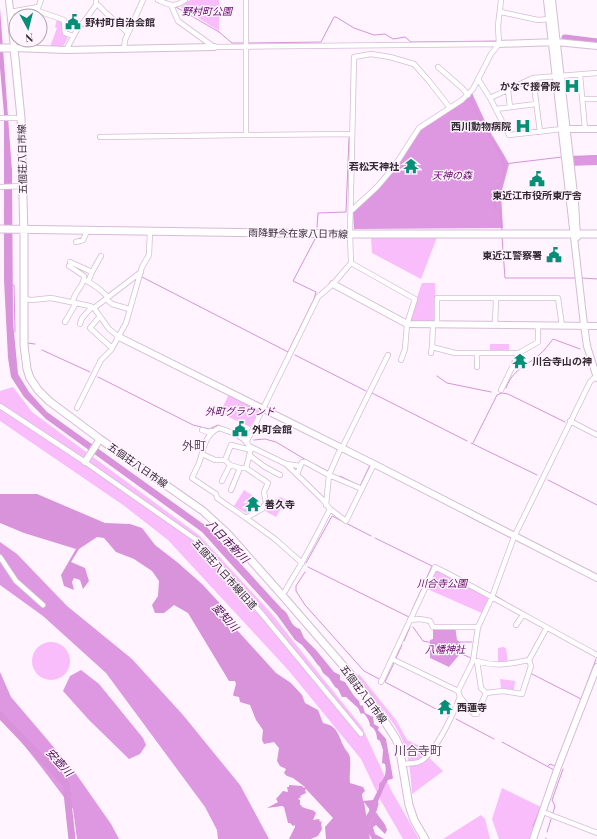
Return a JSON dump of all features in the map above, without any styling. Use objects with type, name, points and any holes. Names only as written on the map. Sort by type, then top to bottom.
[{"type":"main road","name":"五個荘八日市線","points":[[14,48],[21,118],[24,357],[30,378],[38,390],[49,401],[99,440],[135,462],[217,522],[353,677],[396,739],[402,764],[408,805],[414,820],[425,839]]},
{"type":"main road","name":"雨降野今在家八日市線","points":[[0,229],[22,228],[350,234],[597,234]]},
{"type":"street","points":[[124,49],[124,40],[142,0]]},
{"type":"street","points":[[158,0],[171,6],[177,5],[185,0]]},
{"type":"street","points":[[246,0],[246,135]]},
{"type":"street","points":[[351,211],[377,188],[394,167],[419,128],[468,95],[473,89],[499,44],[498,26],[501,12],[501,0]]},
{"type":"street","points":[[547,0],[554,42]]},
{"type":"street","points":[[552,0],[554,42],[586,325],[590,346],[597,366]]},
{"type":"street","points":[[66,50],[79,26],[84,24],[96,2],[128,33]]},
{"type":"street","points":[[171,6],[178,21],[214,47]]},
{"type":"street","points":[[501,12],[538,20],[549,19]]},
{"type":"street","points":[[48,13],[64,20],[64,33],[73,36]]},
{"type":"street","points":[[14,48],[66,50],[554,42],[597,46]]},
{"type":"street","points":[[246,441],[318,297],[333,284],[351,263],[350,234],[354,57],[371,54],[390,57],[414,64],[450,108]]},
{"type":"street","points":[[438,67],[468,95]]},
{"type":"street","points":[[490,98],[533,78],[597,74]]},
{"type":"street","points":[[580,75],[585,129]]},
{"type":"street","points":[[478,78],[509,135],[564,129],[597,129]]},
{"type":"street","points":[[533,78],[540,132]]},
{"type":"street","points":[[508,90],[510,107]]},
{"type":"street","points":[[582,99],[597,99]]},
{"type":"street","points":[[496,109],[536,104]]},
{"type":"street","points":[[0,118],[21,118]]},
{"type":"street","points":[[100,137],[352,134]]},
{"type":"street","points":[[0,188],[23,186]]},
{"type":"street","points":[[76,242],[83,240],[88,229]]},
{"type":"street","points":[[77,408],[101,360],[112,348],[126,323],[141,272],[150,256],[150,231]]},
{"type":"street","points":[[65,322],[74,302],[73,298],[92,272],[101,256]]},
{"type":"street","points":[[351,263],[415,299],[407,324],[405,349],[401,360]]},
{"type":"street","points":[[92,272],[70,264],[84,276],[86,281],[112,304],[129,309]]},
{"type":"street","points":[[80,324],[82,318],[93,308],[141,272]]},
{"type":"street","points":[[333,284],[407,324],[597,326]]},
{"type":"street","points":[[24,299],[32,300],[51,298],[74,302],[93,308],[109,329],[119,337],[374,464],[597,578]]},
{"type":"street","points":[[431,353],[437,298],[558,298],[562,326]]},
{"type":"street","points":[[495,325],[496,298]]},
{"type":"street","points":[[100,316],[90,328],[112,348]]},
{"type":"street","points":[[432,347],[455,353],[519,353],[538,342],[538,325]]},
{"type":"street","points":[[486,693],[481,688],[475,661],[478,627],[492,597],[514,536],[592,378],[597,377],[587,346],[586,325]]},
{"type":"street","points":[[477,353],[477,367]]},
{"type":"street","points":[[501,390],[519,353]]},
{"type":"street","points":[[326,505],[329,475],[338,452],[342,448],[388,355]]},
{"type":"street","name":"五個荘八日市線旧道","points":[[0,406],[86,461],[198,541],[266,619],[361,734]]},
{"type":"street","points":[[570,421],[597,434]]},
{"type":"street","points":[[202,430],[208,432],[219,428],[238,436],[246,441],[250,451],[265,467],[280,475]]},
{"type":"street","points":[[212,431],[209,438],[203,444],[202,454],[192,478],[216,494],[217,498],[275,539],[302,563]]},
{"type":"street","points":[[86,461],[99,440]]},
{"type":"street","points":[[225,460],[231,445],[286,464],[300,466]]},
{"type":"street","points":[[246,468],[250,451]]},
{"type":"street","points":[[202,454],[215,460],[225,460],[240,468],[246,468],[268,483],[264,492],[266,503],[262,509],[246,518]]},
{"type":"street","points":[[297,474],[302,462],[306,462],[329,475],[362,489]]},
{"type":"street","points":[[222,481],[230,464]]},
{"type":"street","points":[[286,464],[323,500],[330,510],[346,521],[374,464]]},
{"type":"street","points":[[230,490],[240,468]]},
{"type":"street","points":[[282,595],[287,590],[330,510]]},
{"type":"street","points":[[0,557],[22,587],[43,605]]},
{"type":"street","points":[[381,682],[435,566],[597,656]]},
{"type":"street","points":[[516,624],[523,615]]},
{"type":"street","points":[[410,620],[420,619],[430,621],[433,627],[478,627]]},
{"type":"street","points":[[486,693],[503,691],[522,694],[531,666],[529,660],[546,629]]},
{"type":"street","points":[[392,659],[458,691],[460,697],[474,714],[477,714],[486,693]]},
{"type":"street","points":[[475,661],[496,666],[529,660]]},
{"type":"street","points":[[458,691],[475,661]]},
{"type":"street","points":[[533,839],[597,667]]},
{"type":"street","points":[[402,764],[420,762],[432,750],[450,722],[460,697]]},
{"type":"street","points":[[542,812],[597,834]]},
{"type":"green space","name":"野村町公園","points":[[190,0],[219,0],[219,31],[181,7]]},
{"type":"green space","points":[[57,19],[62,21],[63,34],[68,38],[62,48],[50,47],[57,28],[55,27]]},
{"type":"green space","name":"天神の森","points":[[472,93],[489,130],[509,164],[501,194],[503,228],[354,229],[353,212],[379,188],[421,130]]},
{"type":"green space","points":[[597,155],[597,165],[568,166],[567,156]]},
{"type":"green space","points":[[371,237],[437,237],[421,279],[372,253]]},
{"type":"green space","points":[[422,283],[435,283],[435,324],[408,323]]},
{"type":"green space","points":[[490,344],[509,344],[509,351],[490,351]]},
{"type":"green space","points":[[13,387],[32,412],[200,536],[271,613],[362,727],[391,790],[419,839],[403,839],[381,801],[361,759],[289,671],[168,540],[123,505],[0,421],[0,391]]},
{"type":"green space","name":"外町グラウンド","points":[[229,394],[260,410],[250,427],[220,413]]},
{"type":"green space","points":[[244,490],[253,496],[248,504],[251,507],[248,514],[234,506]]},
{"type":"green space","points":[[280,497],[286,500],[276,517],[265,511],[272,501]]},
{"type":"green space","points":[[0,542],[17,554],[67,606],[132,659],[183,715],[240,785],[269,839],[218,839],[217,830],[205,807],[106,673],[43,616],[0,585]]},
{"type":"green space","name":"川合寺公園","points":[[435,567],[492,597],[484,614],[425,588]]},
{"type":"green space","name":"八幡神社","points":[[455,625],[457,640],[461,643],[459,655],[449,667],[430,658],[430,640],[433,639],[433,627]]},
{"type":"green space","points":[[47,642],[55,642],[62,645],[67,650],[70,661],[67,672],[62,677],[55,680],[47,680],[40,677],[35,672],[32,665],[32,657],[35,650],[40,645]]},
{"type":"green space","points":[[498,648],[506,648],[508,663],[498,664]]},
{"type":"green space","points":[[81,670],[99,684],[143,738],[146,745],[140,754],[129,759],[89,720],[63,691],[70,676]]},
{"type":"green space","points":[[0,672],[11,697],[74,771],[111,824],[119,839],[77,839],[73,809],[0,715]]},
{"type":"green space","points":[[359,674],[396,720],[407,740],[428,750],[425,754],[443,771],[412,794],[410,772],[403,741],[386,713],[356,679]]},
{"type":"green space","points":[[500,679],[515,681],[514,690],[501,688]]},
{"type":"green space","points":[[502,788],[543,808],[530,839],[499,839],[492,819]]},
{"type":"green space","points":[[481,815],[485,819],[490,839],[443,839]]},
{"type":"water","name":"愛知川","points":[[0,8],[12,171],[13,322],[18,374],[29,392],[47,412],[206,526],[285,611],[293,625],[300,629],[304,638],[334,672],[340,675],[340,680],[345,682],[359,701],[360,705],[363,706],[365,713],[373,717],[374,724],[379,727],[378,730],[386,739],[393,778],[388,780],[385,785],[378,801],[376,812],[387,830],[385,834],[376,825],[373,827],[375,834],[384,839],[372,839],[369,834],[370,839],[326,839],[325,827],[333,818],[306,789],[306,793],[298,799],[300,800],[300,805],[313,810],[316,813],[313,820],[319,819],[320,822],[322,821],[322,829],[318,836],[311,839],[289,839],[295,825],[293,826],[288,823],[284,807],[267,808],[278,802],[276,799],[283,791],[288,792],[287,787],[289,787],[289,785],[305,787],[284,773],[286,769],[280,766],[277,761],[279,748],[274,742],[264,744],[262,740],[263,730],[256,720],[250,705],[240,702],[239,697],[233,695],[236,684],[235,681],[229,681],[188,613],[174,605],[164,613],[155,613],[152,605],[158,596],[159,581],[152,571],[134,559],[116,552],[104,538],[97,537],[79,549],[71,562],[85,568],[89,581],[83,589],[80,580],[74,578],[72,582],[74,590],[64,586],[61,575],[76,549],[24,533],[0,523],[0,494],[37,494],[105,523],[130,524],[142,528],[155,545],[202,584],[227,611],[236,629],[276,673],[291,683],[302,695],[305,703],[318,710],[323,723],[332,726],[335,729],[350,757],[350,783],[363,787],[365,791],[362,794],[363,801],[373,800],[379,788],[379,784],[383,780],[386,773],[386,767],[385,764],[382,763],[383,750],[380,741],[377,739],[377,735],[370,726],[366,716],[363,713],[361,714],[358,708],[346,697],[342,697],[338,689],[323,673],[302,645],[295,640],[277,615],[202,532],[46,419],[24,397],[11,377],[8,358],[4,280],[4,114],[0,68]],"holes":[[[364,802],[370,810],[370,813],[376,812],[368,826]]]},
{"type":"waterway","points":[[176,7],[219,32],[232,43],[243,43]]},
{"type":"waterway","points":[[249,43],[321,42],[334,17],[354,28],[374,35],[385,34],[393,39],[405,37],[411,42],[497,41]]},
{"type":"waterway","points":[[565,38],[597,42]]},
{"type":"waterway","points":[[469,96],[482,123],[499,151],[504,167],[504,175],[501,183],[494,192],[495,209],[500,209],[502,232]]},
{"type":"waterway","points":[[317,227],[318,213],[346,212],[349,138]]},
{"type":"waterway","points":[[572,157],[597,156]]},
{"type":"waterway","points":[[504,164],[562,157]]},
{"type":"waterway","points":[[502,237],[505,278],[576,278]]},
{"type":"waterway","points":[[142,277],[288,352],[316,292],[293,281],[315,239]]},
{"type":"waterway","points":[[582,278],[597,279]]},
{"type":"waterway","points":[[13,285],[15,332]]},
{"type":"waterway","points":[[506,388],[516,372],[541,353],[553,339],[580,349]]},
{"type":"waterway","points":[[27,343],[35,344]]},
{"type":"waterway","points":[[42,350],[90,372]]},
{"type":"waterway","points":[[295,355],[366,391]]},
{"type":"waterway","points":[[437,376],[447,383],[491,392]]},
{"type":"waterway","points":[[98,377],[193,425],[209,429],[218,425],[224,428]]},
{"type":"waterway","points":[[372,393],[467,441]]},
{"type":"waterway","points":[[473,443],[497,395],[502,393],[508,394],[565,422]]},
{"type":"waterway","points":[[254,440],[265,439],[276,442],[306,460]]},
{"type":"waterway","points":[[471,443],[537,475]]},
{"type":"waterway","points":[[316,465],[329,472]]},
{"type":"waterway","points":[[340,476],[360,486],[370,465]]},
{"type":"waterway","points":[[548,480],[597,505]]},
{"type":"waterway","points":[[466,515],[511,538]]},
{"type":"waterway","points":[[306,563],[332,516],[371,536]]},
{"type":"waterway","points":[[375,538],[432,566],[412,610]]},
{"type":"waterway","points":[[308,567],[409,617]]},
{"type":"waterway","points":[[305,572],[296,586],[296,591],[305,605],[364,671],[379,679]]},
{"type":"waterway","points":[[496,596],[514,607]]},
{"type":"waterway","points":[[404,641],[410,627]]},
{"type":"waterway","points":[[413,627],[423,641],[444,643]]},
{"type":"waterway","points":[[450,642],[472,642]]},
{"type":"waterway","points":[[454,642],[457,652],[471,658]]},
{"type":"waterway","points":[[396,658],[402,645]]},
{"type":"waterway","points":[[580,702],[596,659]]},
{"type":"waterway","points":[[394,663],[385,682],[449,716]]},
{"type":"waterway","points":[[530,673],[581,699]]},
{"type":"waterway","name":"安壺川","points":[[0,715],[66,784],[72,839]]},
{"type":"waterway","points":[[456,719],[494,739]]},
{"type":"waterway","points":[[502,742],[554,770]]},
{"type":"waterway","points":[[548,766],[550,764],[555,766]]},
{"type":"waterway","points":[[553,813],[555,806],[552,800],[563,769]]},
{"type":"waterway","name":"八日市新川","points":[[356,839],[372,813],[375,804]]},
{"type":"waterway","points":[[533,826],[540,809]]},
{"type":"waterway","points":[[547,832],[551,819]]},
{"type":"place","name":"野村町自治会館","points":[[73,22]]},
{"type":"place","name":"かなで接骨院","points":[[572,86]]},
{"type":"place","name":"西川動物病院","points":[[523,126]]},
{"type":"place","name":"若松天神社","points":[[411,166]]},
{"type":"place","name":"東近江市役所東庁舎","points":[[537,179]]},
{"type":"place","name":"東近江警察署","points":[[554,255]]},
{"type":"place","name":"川合寺山の神","points":[[520,361]]},
{"type":"place","name":"外町会館","points":[[240,429]]},
{"type":"place","name":"善久寺","points":[[253,504]]},
{"type":"place","name":"西蓮寺","points":[[445,707]]},
{"type":"district","name":"外町","points":[[194,445]]},
{"type":"district","name":"川合寺町","points":[[418,750]]}]
